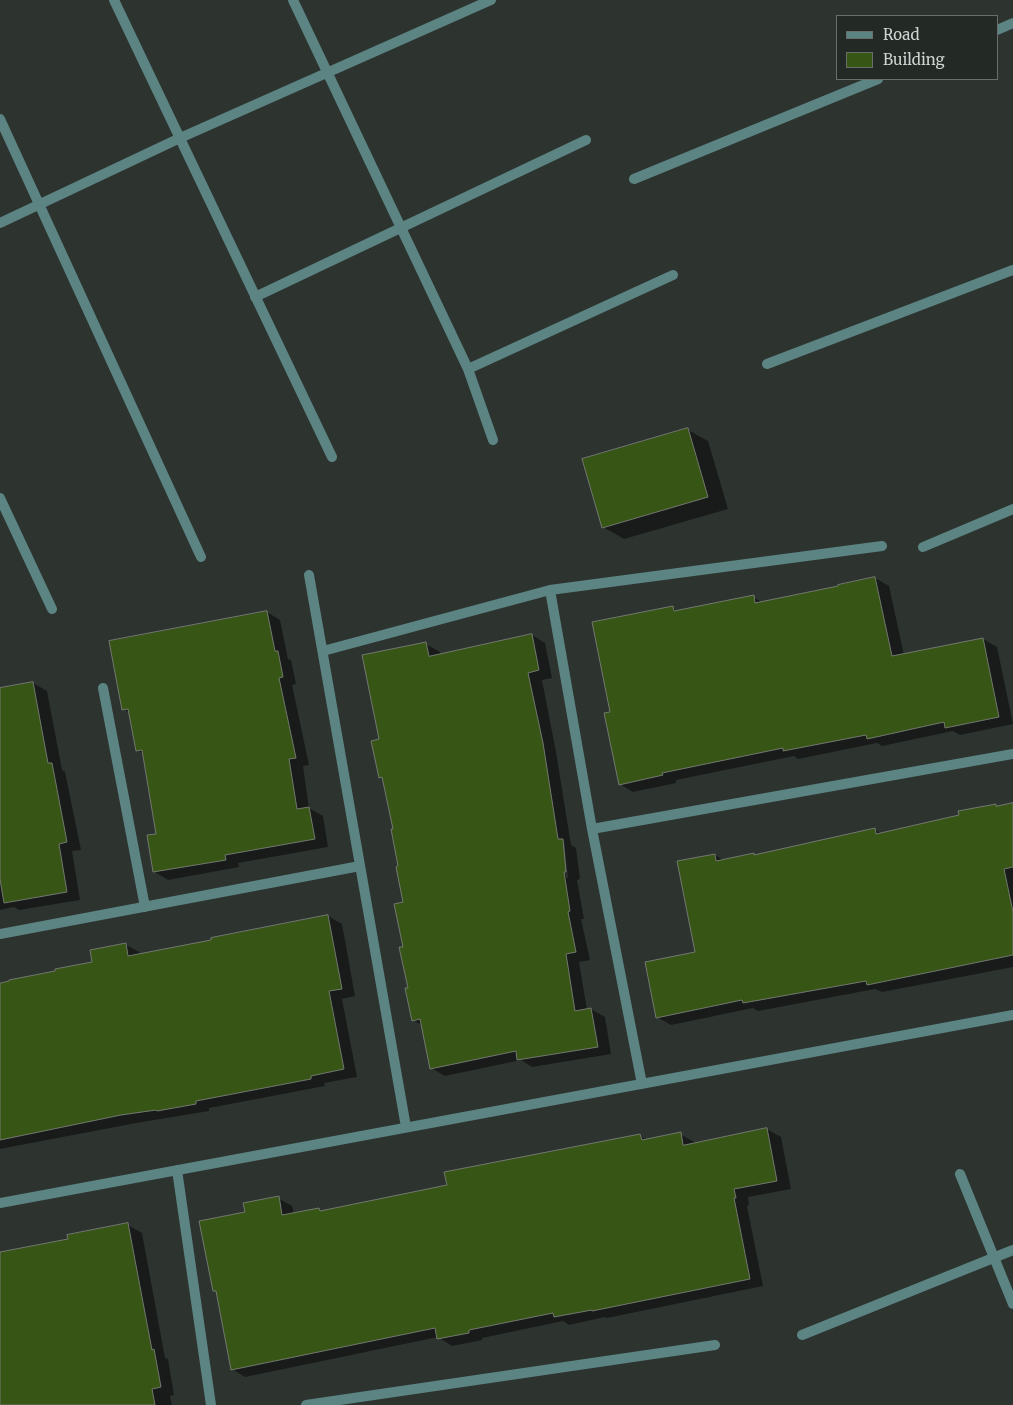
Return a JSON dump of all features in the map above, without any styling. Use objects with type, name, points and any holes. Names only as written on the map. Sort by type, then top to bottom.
[{"type":"street","points":[[114,0],[332,457]]},
{"type":"street","points":[[293,0],[468,369],[493,440]]},
{"type":"street","points":[[0,223],[180,138],[491,0]]},
{"type":"street","points":[[998,30],[1013,23]]},
{"type":"street","points":[[634,180],[876,80]]},
{"type":"street","points":[[0,119],[201,558]]},
{"type":"street","points":[[256,297],[586,140]]},
{"type":"street","points":[[767,364],[1013,270]]},
{"type":"street","points":[[468,369],[673,275]]},
{"type":"street","points":[[0,498],[52,609]]},
{"type":"street","points":[[923,547],[1013,509]]},
{"type":"street","points":[[322,652],[550,590],[882,546]]},
{"type":"street","points":[[309,575],[406,1127]]},
{"type":"street","points":[[550,590],[592,829],[642,1084]]},
{"type":"street","points":[[103,688],[145,907]]},
{"type":"street","points":[[592,829],[1013,754]]},
{"type":"street","points":[[0,934],[360,866]]},
{"type":"street","points":[[0,1203],[1013,1015]]},
{"type":"street","points":[[177,1170],[211,1405]]},
{"type":"street","points":[[960,1174],[1013,1304]]},
{"type":"street","points":[[802,1335],[1013,1250]]},
{"type":"street","points":[[306,1405],[715,1345]]},
{"type":"building","points":[[688,428],[708,497],[602,528],[582,459]]},
{"type":"building","points":[[875,577],[892,656],[983,638],[999,717],[945,728],[944,722],[867,739],[866,735],[783,751],[783,748],[662,773],[663,775],[619,785],[604,713],[610,712],[592,622],[673,606],[674,611],[754,595],[755,603]]},
{"type":"building","points":[[267,611],[275,651],[278,651],[283,677],[279,678],[296,758],[289,759],[297,809],[309,807],[315,839],[225,855],[226,860],[153,872],[147,835],[156,834],[142,750],[136,751],[128,709],[122,710],[109,641]]},
{"type":"building","points":[[532,634],[539,670],[528,673],[543,743],[558,839],[563,839],[566,872],[564,872],[570,911],[568,912],[576,952],[566,954],[575,1011],[591,1008],[598,1047],[517,1060],[516,1051],[430,1069],[420,1019],[412,1021],[405,988],[408,988],[399,947],[403,947],[394,904],[403,902],[396,867],[398,866],[391,829],[393,829],[382,777],[379,778],[371,741],[379,739],[362,655],[426,642],[429,656]]},
{"type":"building","points":[[33,682],[48,763],[52,763],[67,842],[59,844],[67,892],[4,903],[0,879],[0,688]]},
{"type":"building","points":[[1013,803],[1013,867],[1004,869],[1013,912],[1013,955],[867,985],[866,981],[743,1003],[742,1000],[656,1018],[645,962],[695,952],[677,861],[715,854],[716,861],[754,853],[754,855],[875,828],[876,834],[959,815],[958,811]]},
{"type":"building","points":[[328,915],[342,989],[329,991],[344,1069],[311,1076],[311,1079],[196,1101],[196,1104],[121,1115],[0,1140],[0,983],[92,962],[90,950],[126,943],[128,956]]},
{"type":"building","points":[[767,1128],[777,1181],[734,1189],[736,1198],[734,1198],[750,1279],[592,1311],[554,1317],[553,1313],[469,1330],[469,1333],[437,1339],[435,1328],[231,1370],[216,1291],[213,1291],[199,1221],[245,1212],[243,1203],[279,1196],[282,1215],[319,1208],[320,1211],[447,1185],[444,1172],[640,1134],[642,1140],[681,1132],[683,1145]]},
{"type":"building","points":[[128,1223],[152,1350],[154,1349],[161,1387],[152,1389],[155,1405],[0,1405],[0,1252],[68,1239],[67,1235]]}]
